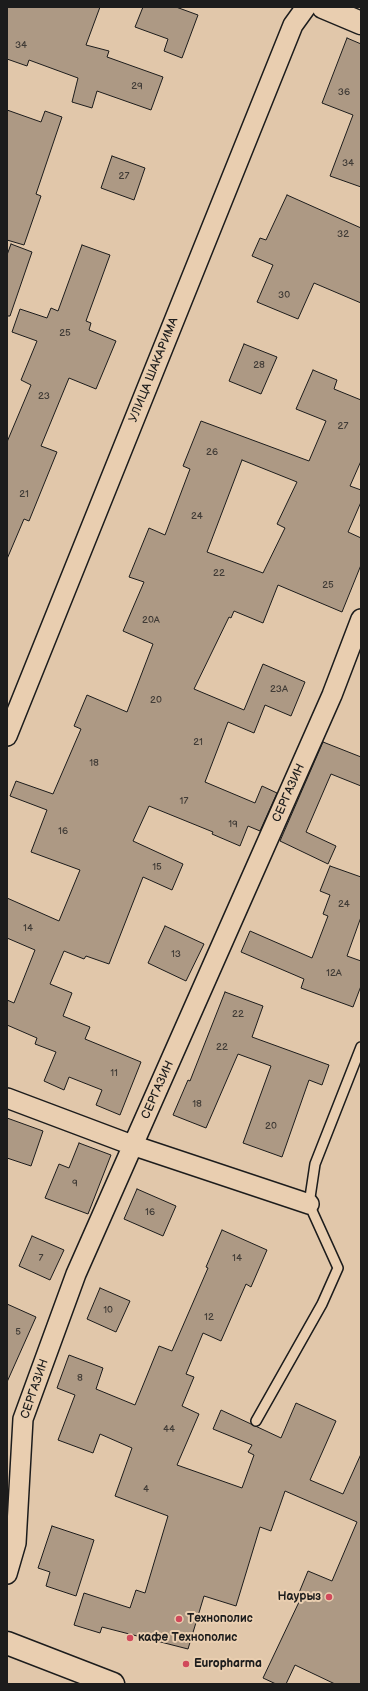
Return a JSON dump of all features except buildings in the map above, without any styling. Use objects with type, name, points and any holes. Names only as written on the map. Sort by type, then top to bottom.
[{"type":"main road","points":[[323,7],[361,23]]},
{"type":"main road","points":[[7,1643],[113,1684]]},
{"type":"street","name":"УЛИЦА ШАКАРИМА","points":[[7,736],[293,26],[306,7]]},
{"type":"street","name":"СЕРГАЗИН","points":[[7,1574],[16,1543],[23,1419],[76,1274],[328,702],[361,619]]},
{"type":"street","points":[[7,1098],[132,1145],[308,1204]]},
{"type":"lane","points":[[256,1421],[322,1304],[338,1268],[308,1204],[315,1164],[361,1047]]},
{"type":"place","name":"Наурыз","points":[[329,1597]]},
{"type":"place","name":"Технополис","points":[[179,1619]]},
{"type":"place","name":"кафе Технополис","points":[[130,1638]]},
{"type":"place","name":"Europharma","points":[[186,1664]]}]
